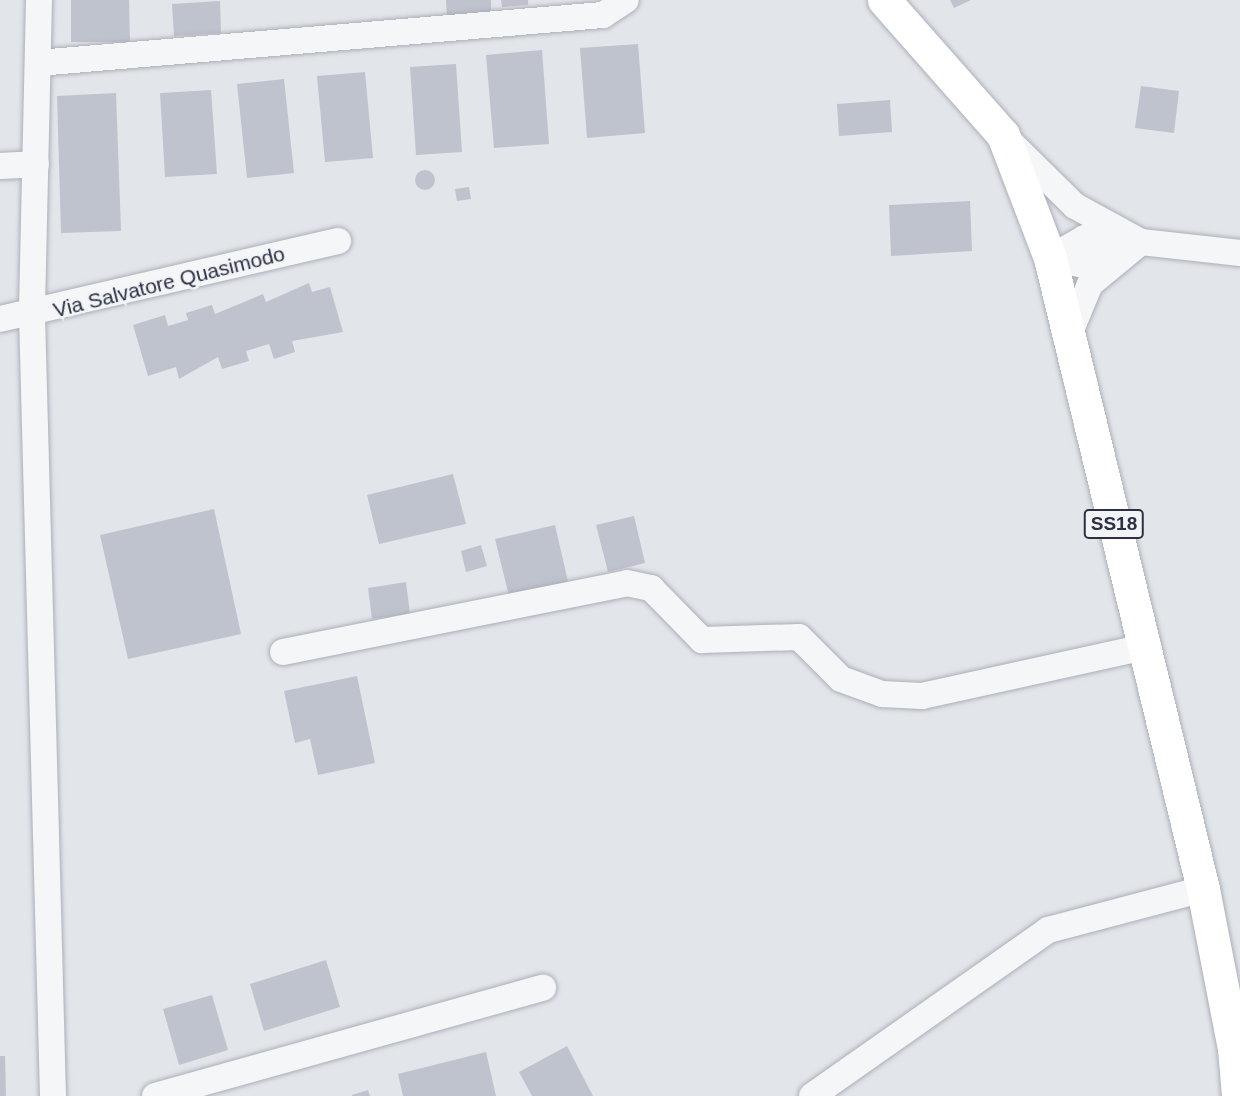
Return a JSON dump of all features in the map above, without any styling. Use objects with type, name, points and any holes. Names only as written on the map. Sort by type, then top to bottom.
[{"type":"main road","name":"SS18","points":[[884,0],[1003,135],[1050,258],[1203,889],[1238,1096]]},
{"type":"street","points":[[39,0],[33,315],[53,1096]]},
{"type":"street","points":[[38,63],[603,15],[626,0]]},
{"type":"street","points":[[1003,135],[1075,206],[1127,243]]},
{"type":"street","points":[[0,166],[36,164]]},
{"type":"street","points":[[1050,258],[1084,238],[1240,253]]},
{"type":"street","name":"Via Salvatore Quasimodo","points":[[0,319],[33,315],[338,241]]},
{"type":"street","points":[[1069,335],[1090,284],[1127,243]]},
{"type":"street","points":[[283,652],[627,583],[651,588],[702,640],[799,636],[841,679],[881,694],[922,695],[1144,648]]},
{"type":"street","points":[[812,1096],[1048,930],[1203,889]]},
{"type":"street","points":[[155,1096],[543,988]]},
{"type":"building","points":[[71,0],[129,0],[130,42],[71,42]]},
{"type":"building","points":[[446,0],[491,0],[491,17],[447,19]]},
{"type":"building","points":[[501,0],[528,0],[528,5],[502,7]]},
{"type":"building","points":[[950,0],[971,0],[954,8]]},
{"type":"building","points":[[220,1],[221,33],[174,36],[172,4]]},
{"type":"building","points":[[638,44],[645,133],[587,138],[580,48]]},
{"type":"building","points":[[542,50],[549,144],[494,148],[486,55]]},
{"type":"building","points":[[456,64],[462,152],[416,155],[410,67]]},
{"type":"building","points":[[365,72],[373,158],[325,162],[317,76]]},
{"type":"building","points":[[284,79],[294,173],[247,178],[237,84]]},
{"type":"building","points":[[1141,86],[1179,91],[1174,133],[1135,128]]},
{"type":"building","points":[[211,90],[217,174],[165,177],[160,93]]},
{"type":"building","points":[[116,93],[121,231],[61,233],[57,96]]},
{"type":"building","points":[[890,100],[892,132],[839,136],[837,104]]},
{"type":"building","points":[[421,170],[429,170],[435,180],[429,190],[421,190],[415,184],[415,176]]},
{"type":"building","points":[[469,187],[471,199],[457,201],[455,189]]},
{"type":"building","points":[[970,201],[972,251],[891,256],[889,205]]},
{"type":"building","points":[[309,283],[312,292],[330,287],[343,332],[292,341],[295,352],[274,359],[269,344],[246,351],[249,361],[222,369],[218,357],[179,379],[176,367],[148,376],[133,325],[165,315],[168,326],[188,320],[186,313],[212,305],[215,314],[263,294],[266,302]]},
{"type":"building","points":[[453,474],[466,524],[379,544],[367,495]]},
{"type":"building","points":[[214,509],[241,634],[128,659],[100,535]]},
{"type":"building","points":[[634,516],[645,563],[608,572],[596,525]]},
{"type":"building","points":[[555,525],[569,586],[510,600],[495,539]]},
{"type":"building","points":[[481,545],[487,566],[466,572],[461,551]]},
{"type":"building","points":[[406,582],[410,614],[372,619],[368,588]]},
{"type":"building","points":[[357,676],[375,763],[318,775],[310,739],[295,743],[284,691]]},
{"type":"building","points":[[326,960],[340,1007],[264,1031],[250,984]]},
{"type":"building","points":[[212,995],[228,1050],[179,1065],[163,1009]]},
{"type":"building","points":[[567,1046],[593,1096],[532,1096],[519,1072]]},
{"type":"building","points":[[486,1052],[496,1096],[403,1096],[398,1074]]},
{"type":"building","points":[[0,1056],[5,1056],[6,1096],[0,1096]]},
{"type":"building","points":[[368,1090],[370,1096],[352,1096],[352,1095]]}]
